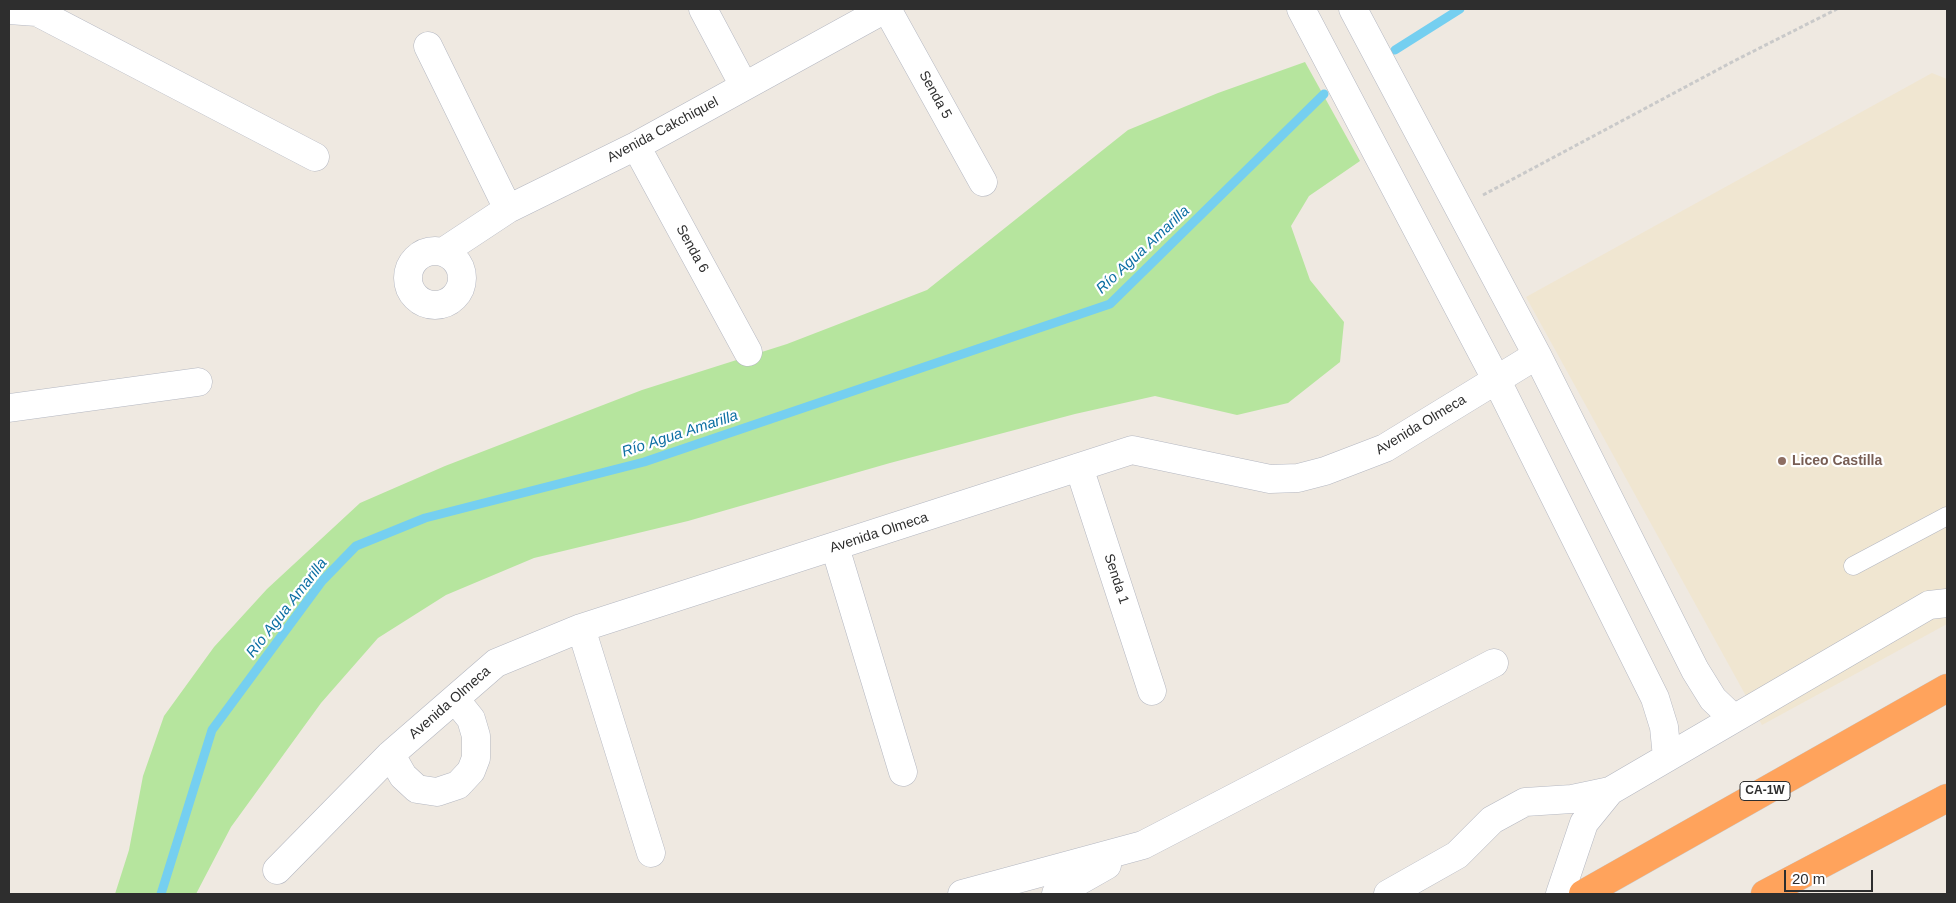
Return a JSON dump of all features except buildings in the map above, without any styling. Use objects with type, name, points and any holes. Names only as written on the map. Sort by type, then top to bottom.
[{"type":"highway","name":"CA-1W","points":[[1583,894],[1947,688]]},
{"type":"highway","points":[[1765,894],[1947,798]]},
{"type":"street","points":[[703,9],[744,86]]},
{"type":"street","name":"Avenida Cakchiquel","points":[[443,252],[508,209],[636,146],[886,9]]},
{"type":"street","name":"Senda 5","points":[[886,9],[983,182]]},
{"type":"street","points":[[1301,9],[1496,379],[1655,698],[1664,727],[1667,757]]},
{"type":"street","points":[[1353,9],[1537,355],[1695,670],[1713,698],[1733,718]]},
{"type":"street","points":[[9,10],[39,10],[315,157]]},
{"type":"street","points":[[428,46],[508,209]]},
{"type":"street","name":"Senda 6","points":[[636,146],[748,352]]},
{"type":"street","name":"Avenida Olmeca","points":[[277,870],[390,754],[496,663],[581,628],[1132,450],[1270,479],[1298,478],[1352,462],[1385,448],[1537,355]]},
{"type":"street","points":[[9,408],[198,382]]},
{"type":"street","name":"Senda 1","points":[[1079,467],[1152,691]]},
{"type":"street","points":[[834,547],[903,772]]},
{"type":"street","points":[[1388,894],[1457,855],[1492,820],[1525,802],[1572,799],[1610,791],[1929,606],[1947,603]]},
{"type":"street","points":[[581,628],[651,853]]},
{"type":"street","points":[[1056,894],[1143,845],[1494,663]]},
{"type":"street","points":[[390,754],[403,776],[418,789],[437,792],[458,785],[472,771],[476,758],[476,736],[470,719],[455,699]]},
{"type":"street","points":[[1560,894],[1584,823],[1610,791]]},
{"type":"street","points":[[962,894],[1143,845]]},
{"type":"street","points":[[1785,894],[1813,869]]},
{"type":"lane","points":[[1853,566],[1947,516]]},
{"type":"path","points":[[1460,208],[1734,60],[1836,9]]},
{"type":"shaded area","name":"Liceo Castilla","points":[[1932,73],[1947,79],[1947,624],[1762,725],[1526,297]]},
{"type":"green space","points":[[1305,62],[1360,161],[1309,196],[1291,226],[1310,280],[1344,322],[1340,362],[1288,403],[1237,415],[1155,396],[1075,414],[890,463],[688,521],[534,558],[446,595],[378,638],[321,703],[231,827],[196,894],[115,894],[129,850],[143,776],[164,716],[214,647],[267,589],[360,503],[445,466],[642,390],[787,344],[927,290],[1128,130],[1218,93]]},
{"type":"waterway","name":"Río Agua Amarilla","points":[[1395,50],[1460,9]]},
{"type":"waterway","name":"Río Agua Amarilla","points":[[161,894],[212,730],[322,581],[356,546],[425,518],[644,462],[1110,304],[1324,94]]},
{"type":"place","name":"Liceo Castilla","points":[[1782,461]]}]
